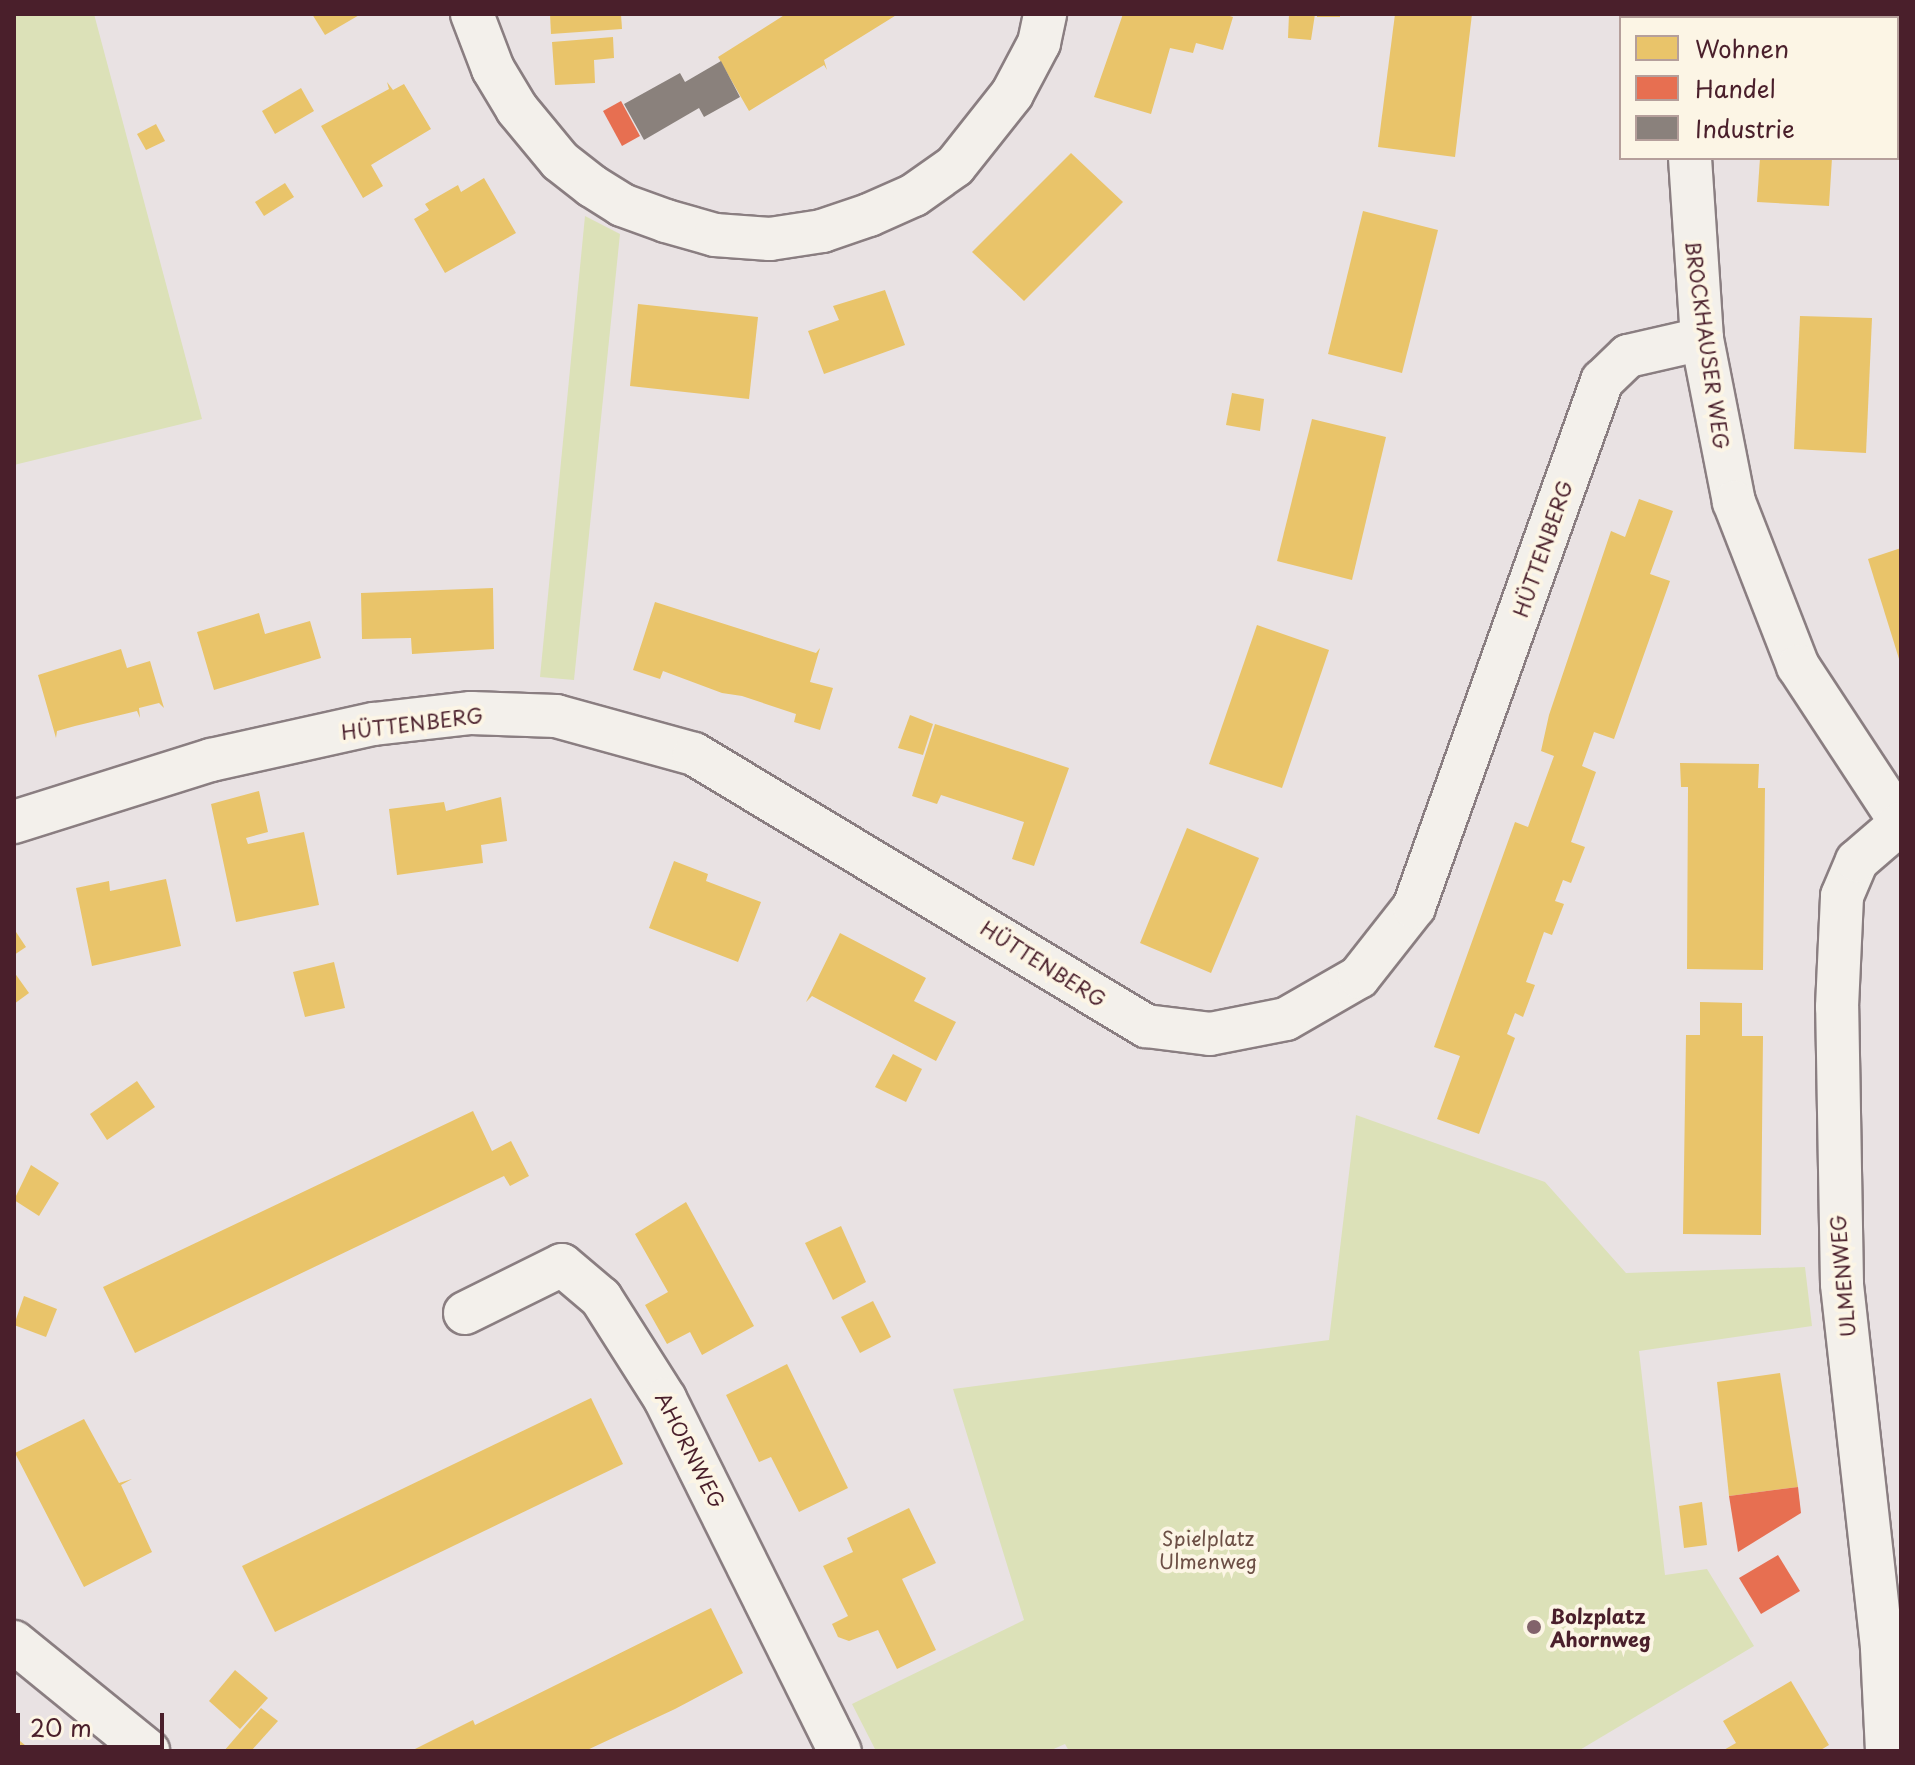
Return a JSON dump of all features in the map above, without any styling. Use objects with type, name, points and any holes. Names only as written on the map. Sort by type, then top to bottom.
[{"type":"street","points":[[472,14],[493,69],[517,109],[560,161],[592,186],[622,205],[666,221],[715,235],[770,239],[822,231],[869,215],[914,195],[955,166],[1012,94],[1039,43],[1045,14]]},
{"type":"street","name":"BROCKHAUSER WEG","points":[[1690,160],[1702,339],[1724,469],[1771,604],[1798,666],[1901,823]]},
{"type":"street","name":"HÜTTENBERG","points":[[14,822],[211,760],[374,724],[471,713],[556,716],[694,754],[852,844],[1146,1026],[1210,1034],[1286,1019],[1359,977],[1414,907],[1602,381],[1628,356],[1702,339]]},
{"type":"street","name":"ULMENWEG","points":[[1887,1751],[1882,1647],[1841,1269],[1837,1007],[1842,896],[1857,861],[1901,823]]},
{"type":"street","name":"AHORNWEG","points":[[465,1313],[562,1265],[601,1298],[665,1399],[840,1751]]},
{"type":"street","points":[[14,1642],[148,1751]]},
{"type":"green space","points":[[14,14],[94,14],[202,419],[14,465]]},
{"type":"green space","points":[[585,216],[620,234],[574,680],[540,677]]},
{"type":"green space","name":"Spielplatz Ulmenweg","points":[[1356,1115],[1545,1182],[1626,1273],[1805,1267],[1812,1326],[1639,1351],[1665,1575],[1707,1569],[1754,1646],[1578,1751],[1069,1751],[1065,1744],[1049,1751],[876,1751],[852,1704],[1024,1620],[953,1389],[1329,1340]]},
{"type":"building: Wohnen","points":[[312,14],[361,14],[325,35]]},
{"type":"building: Wohnen","points":[[550,14],[621,14],[622,29],[551,34]]},
{"type":"building: Wohnen","points":[[786,14],[898,14],[824,60],[827,70],[824,65],[749,111],[718,57]]},
{"type":"building: Wohnen","points":[[1123,14],[1223,14],[1233,17],[1223,50],[1196,43],[1193,53],[1170,48],[1151,114],[1094,97]]},
{"type":"building: Wohnen","points":[[1289,14],[1315,14],[1311,40],[1288,38]]},
{"type":"building: Wohnen","points":[[1317,14],[1340,14],[1340,17],[1317,17]]},
{"type":"building: Wohnen","points":[[1395,14],[1472,14],[1455,157],[1378,147]]},
{"type":"building: Wohnen","points":[[613,37],[614,58],[594,60],[595,83],[555,85],[552,42]]},
{"type":"building: Wohnen","points":[[387,82],[393,90],[404,84],[431,129],[371,165],[383,186],[363,198],[321,126],[389,89]]},
{"type":"building: Wohnen","points":[[301,88],[314,111],[275,134],[262,111]]},
{"type":"building: Wohnen","points":[[156,124],[165,141],[146,150],[137,134]]},
{"type":"building: Wohnen","points":[[1071,153],[1123,202],[1024,301],[972,252]]},
{"type":"building: Wohnen","points":[[1760,160],[1832,160],[1829,206],[1757,202]]},
{"type":"building: Wohnen","points":[[484,178],[516,233],[445,273],[414,219],[429,210],[425,204],[458,185],[461,192]]},
{"type":"building: Wohnen","points":[[285,183],[294,197],[264,216],[255,202]]},
{"type":"building: Wohnen","points":[[1363,211],[1438,230],[1402,373],[1328,354]]},
{"type":"building: Wohnen","points":[[885,290],[905,345],[824,374],[808,331],[839,320],[833,306]]},
{"type":"building: Wohnen","points":[[638,304],[758,317],[749,399],[630,386]]},
{"type":"building: Wohnen","points":[[1800,316],[1872,318],[1866,453],[1794,449]]},
{"type":"building: Wohnen","points":[[1232,393],[1264,399],[1260,431],[1226,425]]},
{"type":"building: Wohnen","points":[[1312,419],[1386,437],[1352,580],[1277,561]]},
{"type":"building: Wohnen","points":[[1639,499],[1673,511],[1650,574],[1670,581],[1614,739],[1594,732],[1582,766],[1596,772],[1571,842],[1585,847],[1571,883],[1563,880],[1555,901],[1564,904],[1552,935],[1544,932],[1526,982],[1535,985],[1523,1017],[1515,1013],[1507,1034],[1515,1038],[1479,1134],[1437,1119],[1460,1056],[1434,1047],[1515,822],[1528,827],[1554,756],[1541,751],[1549,715],[1611,531],[1625,537]]},
{"type":"building: Wohnen","points":[[1901,548],[1901,661],[1900,662],[1868,559]]},
{"type":"building: Wohnen","points":[[493,588],[494,649],[412,654],[411,638],[362,639],[361,593]]},
{"type":"building: Wohnen","points":[[655,602],[816,653],[820,648],[810,682],[833,688],[820,730],[794,722],[796,714],[742,696],[722,693],[663,671],[660,679],[633,670]]},
{"type":"building: Wohnen","points":[[259,613],[265,634],[310,621],[321,658],[214,690],[197,632]]},
{"type":"building: Wohnen","points":[[1257,625],[1329,650],[1282,788],[1209,764]]},
{"type":"building: Wohnen","points":[[121,649],[127,668],[150,661],[164,708],[159,703],[139,708],[140,718],[137,711],[57,731],[56,738],[38,675]]},
{"type":"building: Wohnen","points":[[910,715],[933,724],[923,755],[898,748]]},
{"type":"building: Wohnen","points":[[935,724],[1069,768],[1034,866],[1012,859],[1024,822],[941,795],[937,804],[912,796]]},
{"type":"building: Wohnen","points":[[1680,763],[1759,764],[1758,788],[1765,788],[1763,970],[1687,969],[1688,787],[1681,787]]},
{"type":"building: Wohnen","points":[[259,791],[268,832],[246,838],[248,844],[304,832],[319,905],[236,922],[211,804]]},
{"type":"building: Wohnen","points":[[501,797],[507,841],[481,845],[483,863],[397,875],[389,809],[444,802],[446,811]]},
{"type":"building: Wohnen","points":[[1187,828],[1259,858],[1211,973],[1140,943]]},
{"type":"building: Wohnen","points":[[674,861],[708,874],[706,881],[761,902],[738,962],[649,928]]},
{"type":"building: Wohnen","points":[[166,879],[181,946],[92,966],[76,888],[109,881],[110,891]]},
{"type":"building: Wohnen","points":[[14,929],[26,947],[14,955]]},
{"type":"building: Wohnen","points":[[840,933],[926,978],[914,1001],[956,1022],[936,1061],[812,996],[806,1002]]},
{"type":"building: Wohnen","points":[[334,962],[345,1008],[305,1017],[293,972]]},
{"type":"building: Wohnen","points":[[14,972],[29,993],[14,1004]]},
{"type":"building: Wohnen","points":[[1700,1002],[1742,1003],[1742,1036],[1763,1036],[1761,1235],[1683,1234],[1686,1035],[1700,1035]]},
{"type":"building: Wohnen","points":[[893,1054],[922,1069],[906,1102],[875,1087]]},
{"type":"building: Wohnen","points":[[137,1081],[155,1107],[107,1140],[90,1114]]},
{"type":"building: Wohnen","points":[[473,1111],[492,1151],[511,1141],[529,1176],[510,1186],[504,1176],[135,1353],[103,1287]]},
{"type":"building: Wohnen","points":[[31,1165],[59,1183],[39,1216],[14,1200]]},
{"type":"building: Wohnen","points":[[686,1202],[754,1326],[702,1355],[690,1332],[667,1344],[645,1305],[668,1292],[635,1234]]},
{"type":"building: Wohnen","points":[[841,1226],[866,1282],[833,1300],[805,1243]]},
{"type":"building: Wohnen","points":[[24,1296],[57,1309],[46,1337],[14,1325]]},
{"type":"building: Wohnen","points":[[873,1301],[891,1337],[860,1353],[841,1317]]},
{"type":"building: Wohnen","points":[[787,1364],[848,1488],[799,1512],[771,1457],[759,1462],[726,1395]]},
{"type":"building: Wohnen","points":[[1780,1373],[1798,1487],[1729,1496],[1717,1382]]},
{"type":"building: Wohnen","points":[[591,1398],[623,1464],[275,1632],[242,1566]]},
{"type":"building: Wohnen","points":[[84,1419],[119,1483],[132,1479],[121,1485],[152,1552],[84,1587],[15,1453]]},
{"type":"building: Wohnen","points":[[1702,1502],[1707,1545],[1684,1548],[1679,1506]]},
{"type":"building: Wohnen","points":[[909,1508],[936,1563],[902,1579],[936,1650],[897,1669],[878,1630],[849,1641],[838,1637],[832,1624],[848,1616],[823,1566],[853,1552],[847,1538]]},
{"type":"building: Wohnen","points":[[711,1608],[743,1673],[675,1709],[585,1751],[411,1751],[473,1720],[475,1725]]},
{"type":"building: Wohnen","points":[[235,1670],[268,1698],[240,1729],[209,1701]]},
{"type":"building: Wohnen","points":[[1791,1681],[1829,1745],[1819,1751],[1722,1751],[1736,1743],[1723,1721]]},
{"type":"building: Wohnen","points":[[261,1708],[278,1721],[251,1751],[224,1751]]},
{"type":"building: Wohnen","points":[[14,1736],[32,1751],[14,1751]]},
{"type":"building: Handel","points":[[621,101],[640,136],[622,146],[603,111]]},
{"type":"building: Handel","points":[[1798,1487],[1801,1513],[1738,1552],[1729,1496]]},
{"type":"building: Handel","points":[[1778,1555],[1800,1591],[1761,1614],[1739,1578]]},
{"type":"building: Industrie","points":[[721,61],[740,97],[704,117],[699,108],[644,140],[624,104],[680,73],[685,82]]},
{"type":"place","name":"Bolzplatz Ahornweg","points":[[1534,1627]]}]
